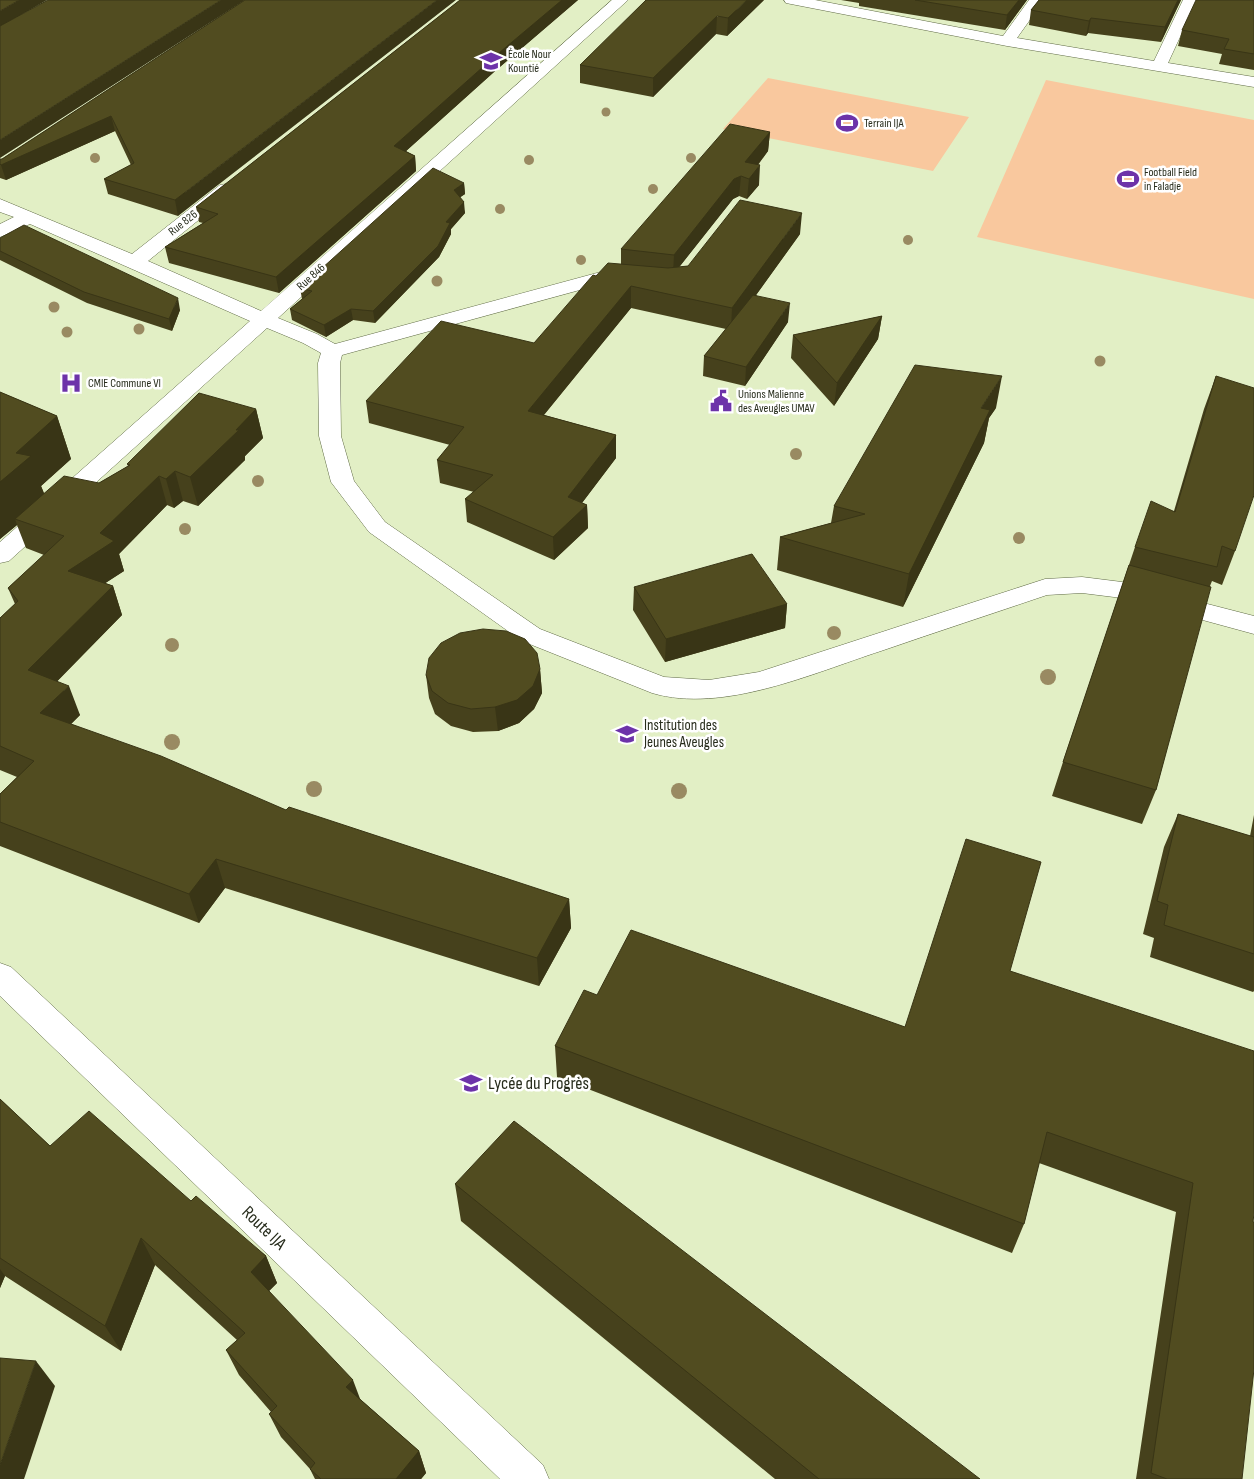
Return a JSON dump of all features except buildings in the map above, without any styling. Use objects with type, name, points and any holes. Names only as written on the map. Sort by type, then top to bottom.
[{"type":"street","name":"Rue 846","points":[[0,555],[621,0]]},
{"type":"street","points":[[791,0],[827,3],[1007,41],[1254,82]]},
{"type":"street","points":[[1007,41],[1037,0]]},
{"type":"street","points":[[1159,66],[1190,0]]},
{"type":"street","name":"Rue 826","points":[[134,262],[242,176]]},
{"type":"street","points":[[0,205],[29,216],[263,320],[314,339],[332,351],[608,276],[620,275],[639,279]]},
{"type":"street","points":[[0,231],[29,216]]},
{"type":"street","points":[[332,351],[330,363],[330,436],[343,482],[377,527],[531,635],[661,686],[710,689],[760,681],[1045,587],[1082,585],[1122,590],[1254,625]]},
{"type":"street","name":"Route IJA","points":[[0,976],[529,1479]]},
{"type":"shaded area","name":"Terrain IJA","points":[[768,78],[969,117],[933,171],[723,129]]},
{"type":"shaded area","name":"Football Field in Faladje","points":[[1046,80],[1254,120],[1254,299],[977,237]]},
{"type":"place","name":"École Nour Kountié","points":[[491,61]]},
{"type":"place","name":"Terrain IJA","points":[[847,123]]},
{"type":"place","name":"Football Field in Faladje","points":[[1128,179]]},
{"type":"place","name":"CMIE Commune VI","points":[[71,383]]},
{"type":"place","name":"Unions Malienne des Aveugles UMAV","points":[[721,401]]},
{"type":"place","name":"Institution des Jeunes Aveugles","points":[[627,734]]},
{"type":"place","name":"Lycée du Progrès","points":[[471,1083]]}]
